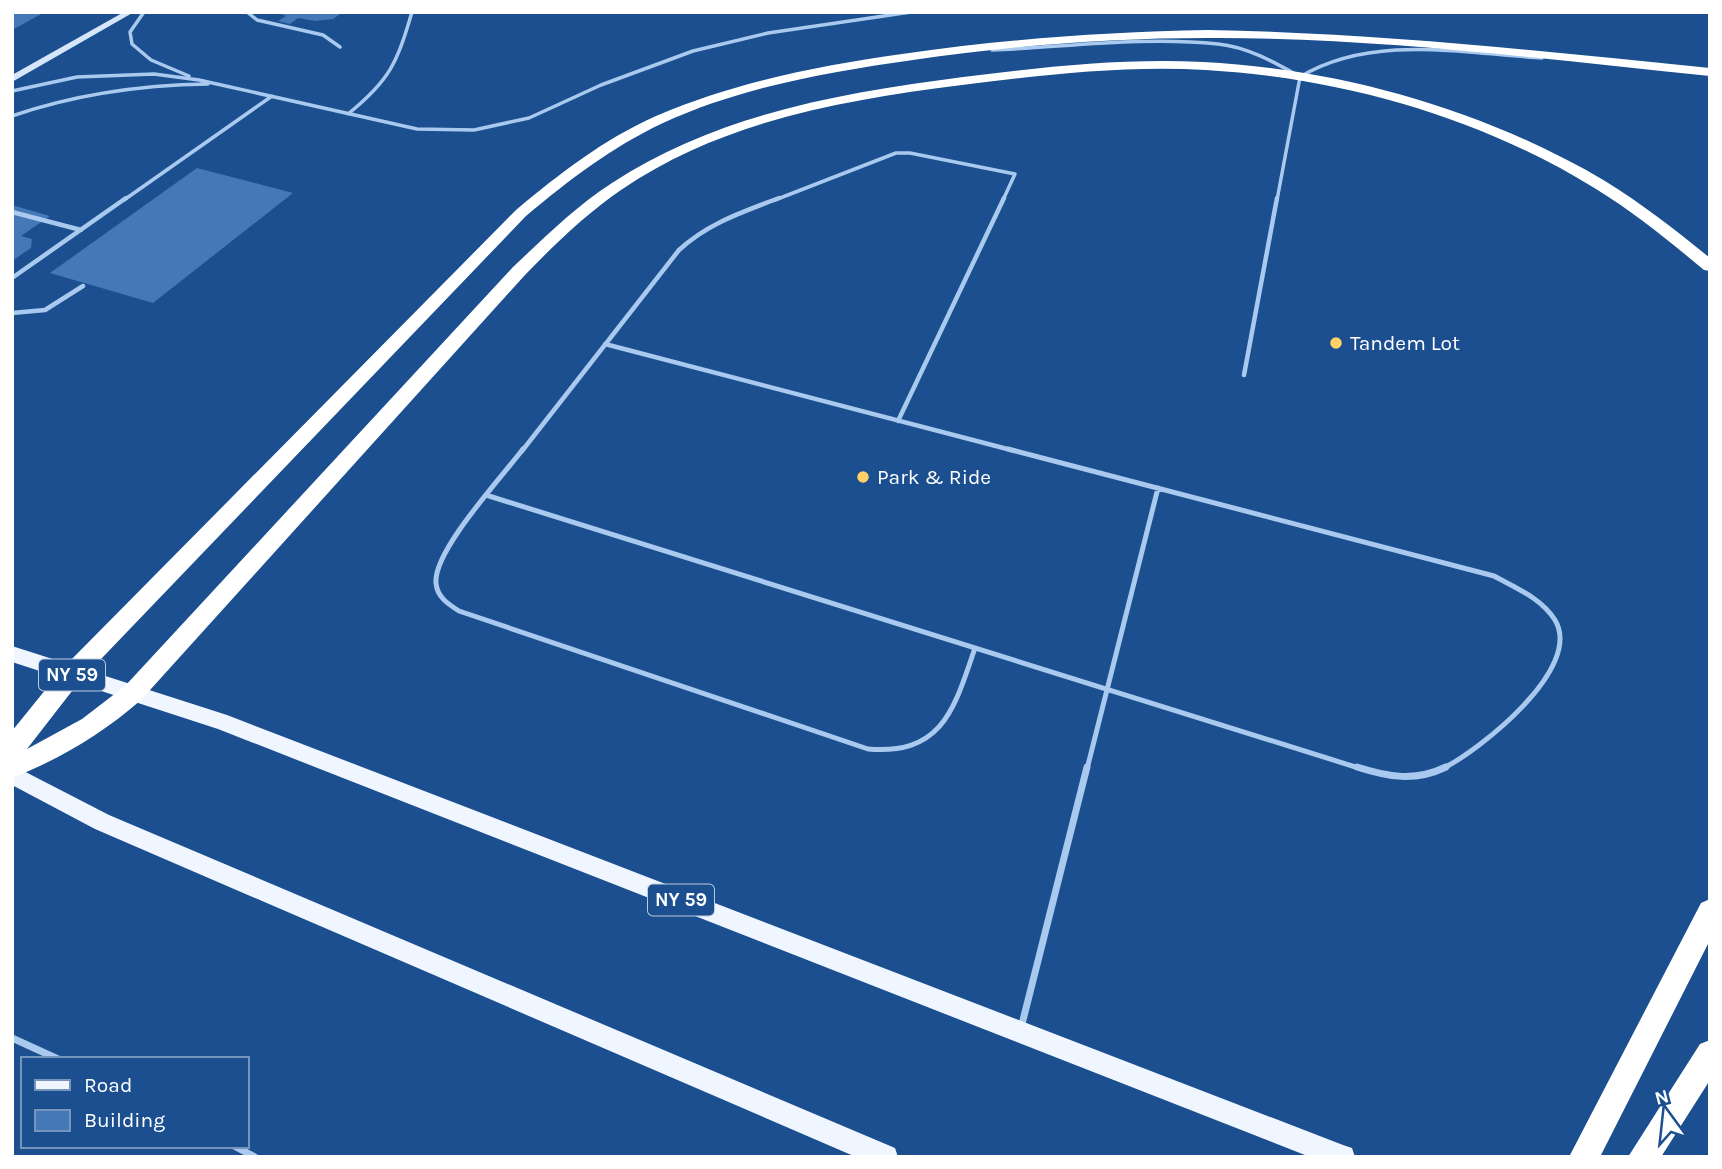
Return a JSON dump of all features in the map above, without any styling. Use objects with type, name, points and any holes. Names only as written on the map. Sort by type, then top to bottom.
[{"type":"highway","points":[[12,756],[22,736],[71,675],[504,229],[557,181],[618,140],[708,99],[796,74],[895,58],[1044,40],[1191,34],[1347,38],[1710,72]]},
{"type":"highway","points":[[12,767],[76,738],[133,693],[539,249],[596,198],[661,158],[704,138],[791,110],[865,94],[1081,68],[1157,65],[1228,68],[1300,77],[1349,86],[1417,105],[1521,144],[1573,170],[1626,202],[1710,266]]},
{"type":"highway","points":[[1584,1157],[1710,912]]},
{"type":"highway","points":[[1643,1157],[1710,1054]]},
{"type":"main road","name":"NY 59","points":[[12,654],[220,721],[1343,1157]]},
{"type":"main road","points":[[12,774],[102,822],[886,1157]]},
{"type":"street","points":[[12,79],[130,12]]},
{"type":"lane","points":[[144,12],[131,32],[132,44],[151,60],[199,80]]},
{"type":"lane","points":[[247,12],[257,20],[323,35],[340,47]]},
{"type":"lane","points":[[348,114],[378,90],[394,70],[412,12]]},
{"type":"lane","points":[[12,92],[77,77],[154,74],[219,84],[435,131],[493,127],[528,118],[610,81],[693,51],[778,32],[911,12]]},
{"type":"lane","points":[[895,58],[1045,47],[1206,43],[1261,55],[1300,77]]},
{"type":"lane","points":[[1244,375],[1300,77],[1333,58],[1373,51],[1601,61]]},
{"type":"lane","points":[[12,116],[62,99],[98,91],[162,85],[219,84]]},
{"type":"lane","points":[[12,278],[272,96]]},
{"type":"lane","points":[[898,421],[1015,174],[910,153],[896,153],[722,220],[697,233],[679,250],[486,495],[439,560],[435,577],[438,592],[446,605],[868,749],[886,752],[904,750],[936,732],[955,705],[975,648]]},
{"type":"lane","points":[[12,212],[81,230]]},
{"type":"lane","points":[[12,313],[45,310],[83,286]]},
{"type":"lane","points":[[486,495],[1386,776],[1408,779],[1443,770],[1481,742],[1532,694],[1556,667],[1562,652],[1561,634],[1553,616],[1538,599],[1516,585],[1494,576],[605,344]]},
{"type":"lane","points":[[1020,1032],[1158,488]]},
{"type":"lane","points":[[12,1038],[54,1057]]},
{"type":"lane","points":[[238,1148],[255,1157]]},
{"type":"building","points":[[12,12],[45,12],[12,30]]},
{"type":"building","points":[[276,12],[343,12],[333,19],[315,21],[298,18],[290,24],[278,21],[286,16]]},
{"type":"building","points":[[197,168],[293,193],[153,303],[50,273]]},
{"type":"building","points":[[12,205],[50,216],[21,236],[32,239],[31,248],[12,261]]},
{"type":"place","name":"Tandem Lot","points":[[1336,343]]},
{"type":"place","name":"Park & Ride","points":[[863,477]]}]
